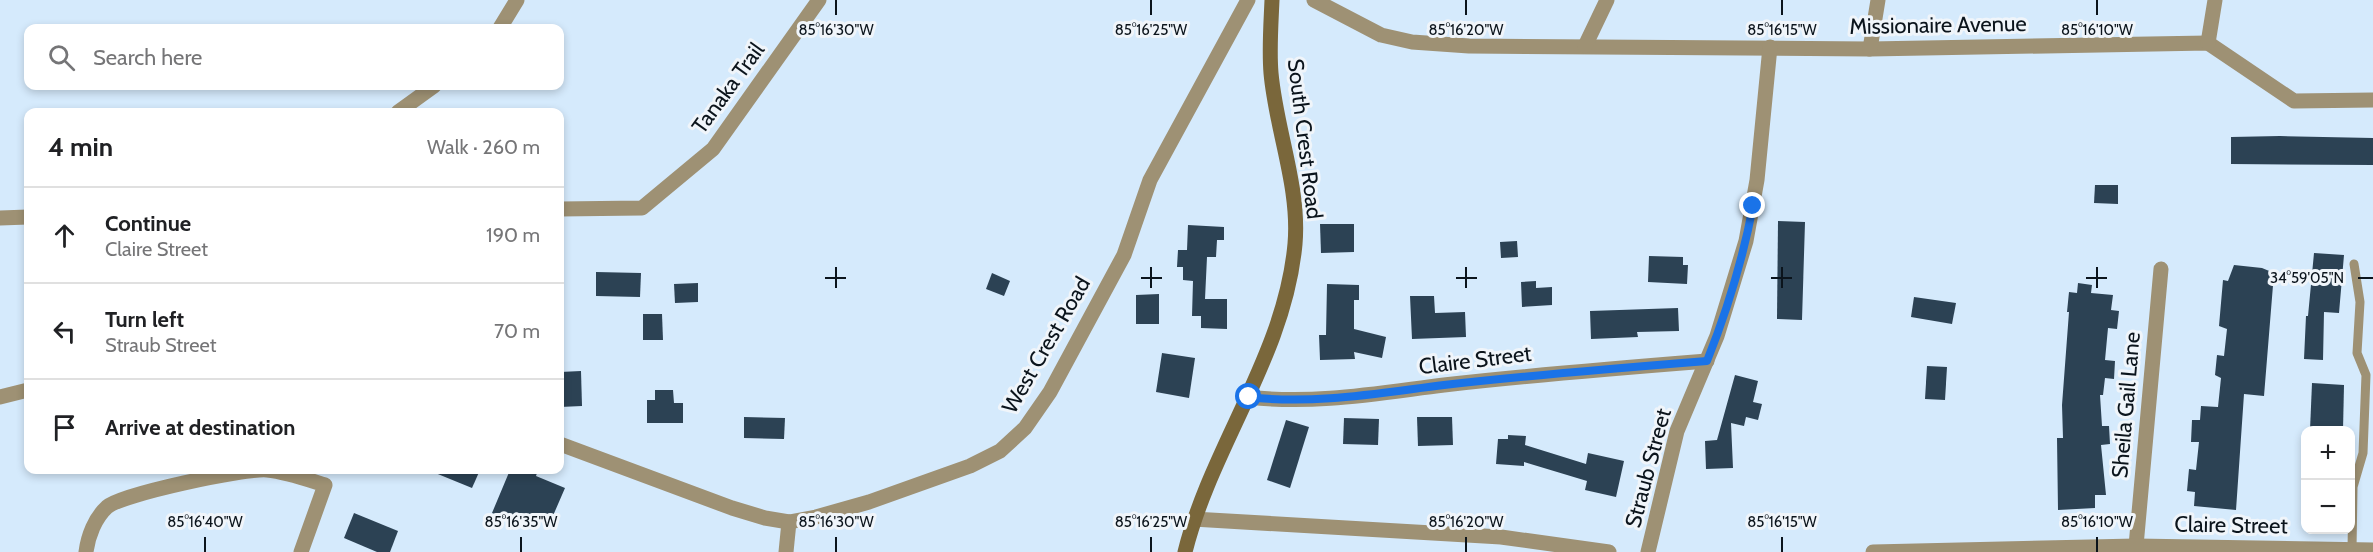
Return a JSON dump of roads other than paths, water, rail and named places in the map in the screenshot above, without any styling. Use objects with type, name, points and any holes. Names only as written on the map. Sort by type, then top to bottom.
[{"type":"street","points":[[502,24],[517,0]]},
{"type":"street","name":"Tanaka Trail","points":[[564,209],[642,208],[713,149],[819,0]]},
{"type":"street","name":"West Crest Road","points":[[564,445],[732,508],[765,518],[789,522],[869,502],[970,466],[1000,451],[1025,428],[1050,392],[1124,255],[1150,180],[1248,0]]},
{"type":"street","name":"South Crest Road","points":[[1185,552],[1193,519],[1249,397],[1280,313],[1290,278],[1295,243],[1295,208],[1271,73],[1272,0]]},
{"type":"street","name":"Missionaire Avenue","points":[[1314,0],[1381,35],[1412,42],[1469,46],[1870,49],[2208,43]]},
{"type":"street","points":[[1585,46],[1607,0]]},
{"type":"street","points":[[1870,49],[1878,0]]},
{"type":"street","points":[[2215,0],[2208,43],[2294,101],[2373,99]]},
{"type":"street","name":"Straub Street","points":[[1648,552],[1677,431],[1717,336],[1746,241],[1758,180],[1770,47]]},
{"type":"street","points":[[404,108],[428,90]]},
{"type":"street","points":[[0,218],[24,217]]},
{"type":"street","name":"Sheila Gail Lane","points":[[2136,546],[2161,269]]},
{"type":"street","name":"Claire Street","points":[[1249,397],[1278,401],[1369,395],[1573,371],[1707,361]]},
{"type":"street","points":[[0,397],[24,391]]},
{"type":"street","points":[[86,552],[95,520],[109,506],[129,497],[227,474]]},
{"type":"street","points":[[287,474],[325,485]]},
{"type":"street","points":[[301,552],[329,474]]},
{"type":"street","points":[[1193,519],[1501,537],[1609,552]]},
{"type":"street","points":[[786,552],[789,522]]},
{"type":"street","name":"Claire Street","points":[[1873,552],[2136,546],[2373,550]]},
{"type":"lane","points":[[2352,549],[2353,488],[2363,453],[2366,375],[2357,353],[2360,302],[2355,264]]}]
